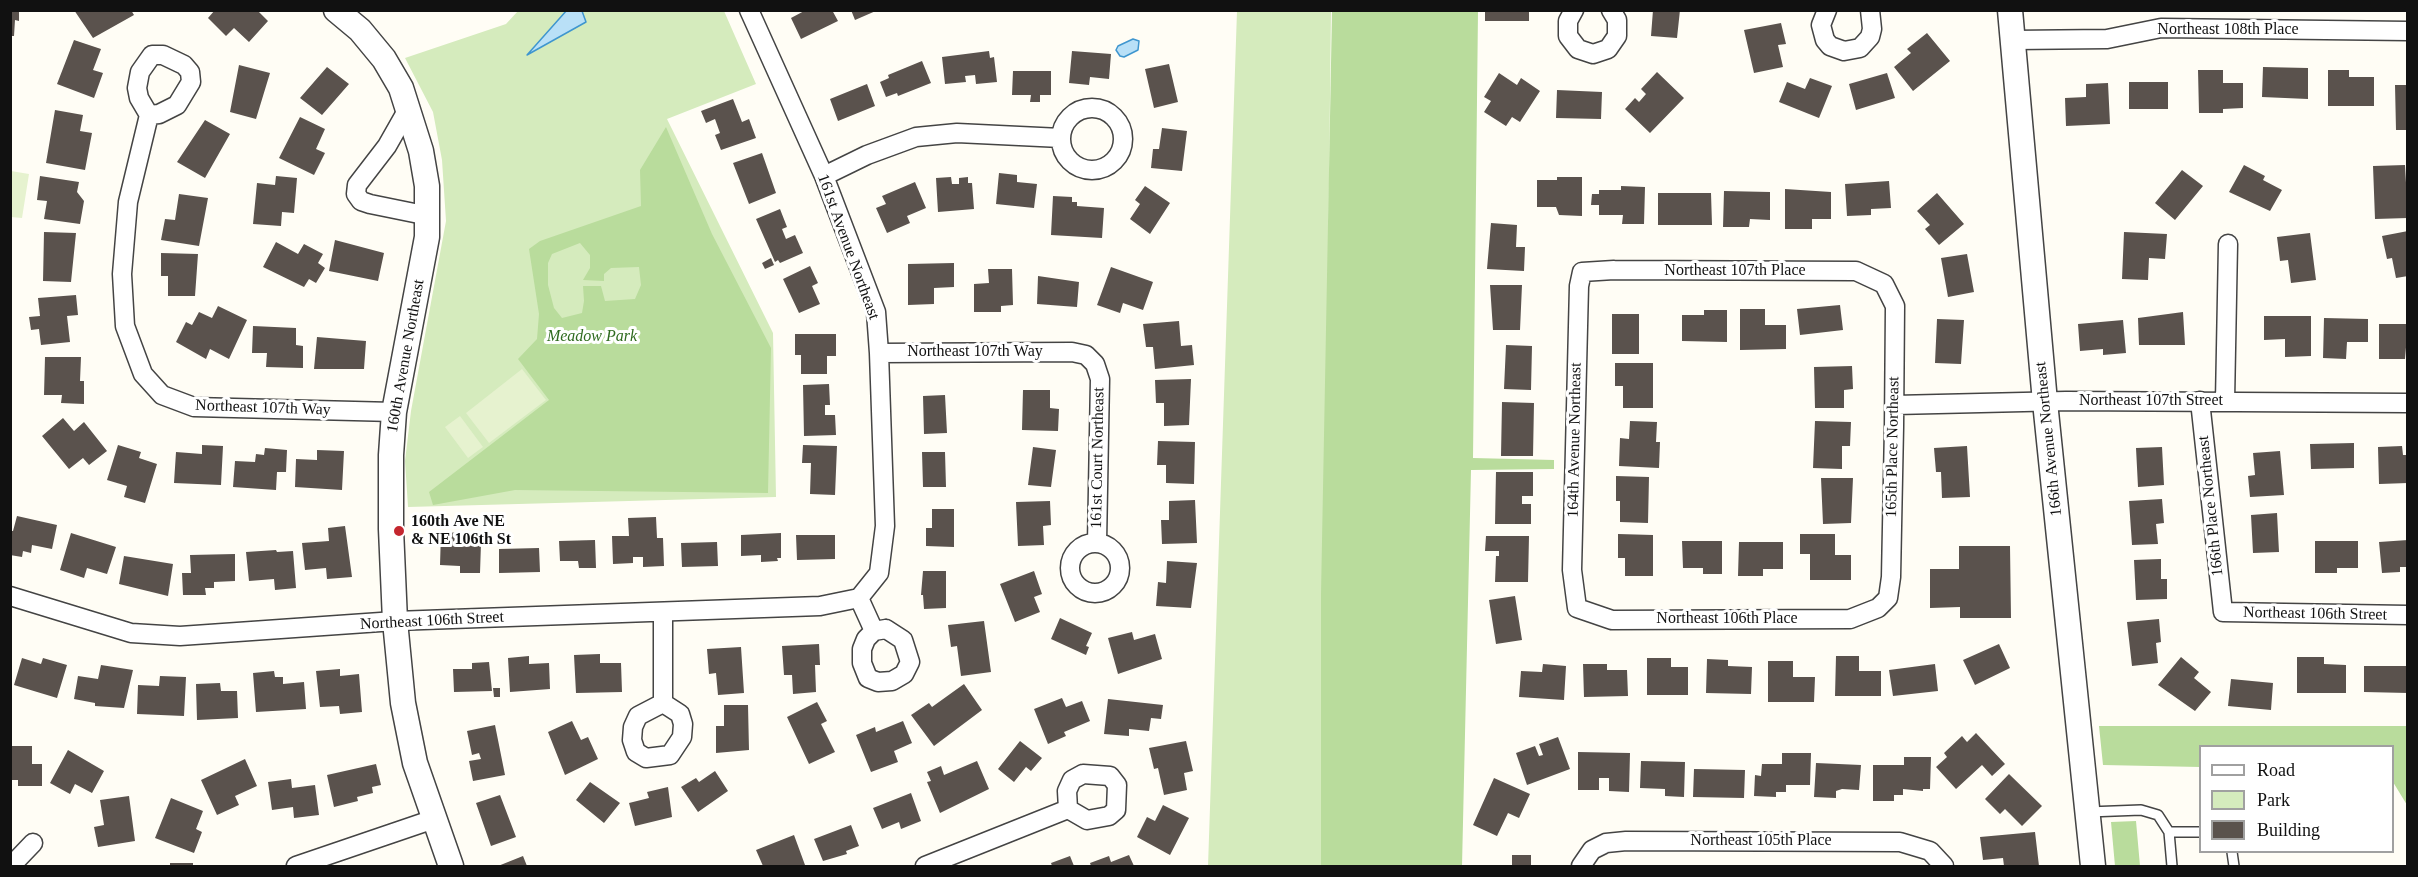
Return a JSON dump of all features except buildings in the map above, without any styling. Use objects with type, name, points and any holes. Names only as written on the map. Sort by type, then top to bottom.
[{"type":"street","name":"160th Avenue Northeast","points":[[336,10],[360,30],[384,59],[401,88],[421,151],[429,216],[427,237],[394,412],[391,514],[395,621],[403,703],[415,763],[451,867]]},
{"type":"street","name":"161st Avenue Northeast","points":[[749,10],[824,176],[876,312],[885,526],[879,573],[859,598]]},
{"type":"street","points":[[1574,10],[1568,21],[1568,36],[1578,49],[1593,54],[1608,49],[1617,36],[1617,20],[1611,10]]},
{"type":"street","points":[[1827,10],[1821,25],[1825,40],[1837,50],[1844,51],[1860,48],[1870,37],[1872,29],[1870,10]]},
{"type":"street","name":"166th Avenue Northeast","points":[[2010,10],[2045,402],[2093,867]]},
{"type":"street","name":"Northeast 108th Place","points":[[2013,40],[2107,39],[2160,19],[2408,31]]},
{"type":"street","points":[[408,109],[387,146],[357,185],[357,194],[360,201],[429,216]]},
{"type":"street","name":"Northeast 107th Way","points":[[149,115],[128,202],[122,274],[125,326],[142,374],[162,395],[194,407],[394,412]]},
{"type":"street","points":[[824,176],[867,155],[916,137],[957,133],[1061,138]]},
{"type":"street","points":[[2225,401],[2228,244]]},
{"type":"street","name":"Northeast 107th Place","points":[[1582,272],[1856,271],[1884,284]]},
{"type":"street","name":"164th Avenue Northeast","points":[[1577,608],[1573,546],[1578,299],[1582,272]]},
{"type":"street","name":"165th Place Northeast","points":[[1878,608],[1887,598],[1891,577],[1895,405],[1894,306],[1884,284]]},
{"type":"street","name":"Northeast 107th Way","points":[[879,353],[1072,352]]},
{"type":"street","name":"161st Court Northeast","points":[[1072,352],[1086,355],[1095,364],[1100,379],[1097,543]]},
{"type":"street","name":"Northeast 107th Street","points":[[1895,405],[2200,401],[2408,403]]},
{"type":"street","name":"166th Place Northeast","points":[[2200,401],[2223,612]]},
{"type":"street","name":"Northeast 106th Street","points":[[10,596],[131,633],[180,636],[395,621],[820,606],[859,598]]},
{"type":"street","points":[[859,598],[874,631]]},
{"type":"street","name":"Northeast 106th Place","points":[[1577,608],[1612,620],[1850,619],[1878,608]]},
{"type":"street","points":[[663,612],[663,703]]},
{"type":"street","name":"Northeast 106th Street","points":[[2223,612],[2408,615]]},
{"type":"street","points":[[926,867],[1068,809]]},
{"type":"street","points":[[296,867],[434,819]]},
{"type":"street","name":"Northeast 105th Place","points":[[1581,867],[1592,850],[1606,843],[1626,841],[1888,842],[1916,845],[1930,851],[1944,867]]},
{"type":"street","points":[[11,867],[33,843]]},
{"type":"lane","points":[[2088,812],[2140,810],[2158,815],[2169,832],[2172,867]]},
{"type":"lane","points":[[2169,832],[2199,832]]},
{"type":"green space","name":"Meadow Park","points":[[518,11],[724,11],[756,84],[667,119],[773,333],[776,497],[408,507],[405,461],[411,411],[446,221],[442,160],[433,112],[405,58],[506,24]]},
{"type":"green space","points":[[1237,11],[1331,11],[1321,866],[1208,866]]},
{"type":"green space","points":[[1332,11],[1478,11],[1473,458],[1554,460],[1554,469],[1471,470],[1462,866],[1321,866],[1321,594]]},
{"type":"green space","points":[[666,127],[712,234],[771,348],[768,493],[515,490],[433,505],[429,492],[549,400],[518,359],[537,339],[539,314],[529,249],[540,241],[641,206],[640,170]],"holes":[[[580,243],[590,255],[590,268],[583,280],[604,281],[604,274],[611,268],[639,267],[641,285],[635,299],[605,301],[601,286],[583,286],[582,313],[562,318],[554,308],[548,285],[548,263],[552,254]]]},
{"type":"green space","points":[[11,171],[29,174],[22,218],[11,217]]},
{"type":"green space","points":[[522,369],[546,400],[489,443],[466,413]]},
{"type":"green space","points":[[460,416],[483,447],[468,458],[445,427]]},
{"type":"green space","points":[[2099,726],[2407,726],[2407,805],[2394,784],[2394,745],[2199,745],[2199,767],[2103,765]]},
{"type":"green space","points":[[2136,821],[2140,866],[2115,866],[2111,822]]},
{"type":"water","points":[[567,10],[582,11],[586,22],[527,55]]},
{"type":"water","points":[[1133,39],[1139,41],[1138,50],[1124,57],[1120,56],[1116,50],[1118,46]]},
{"type":"place","name":"160th Ave NE & NE 106th St","points":[[399,531]]}]
